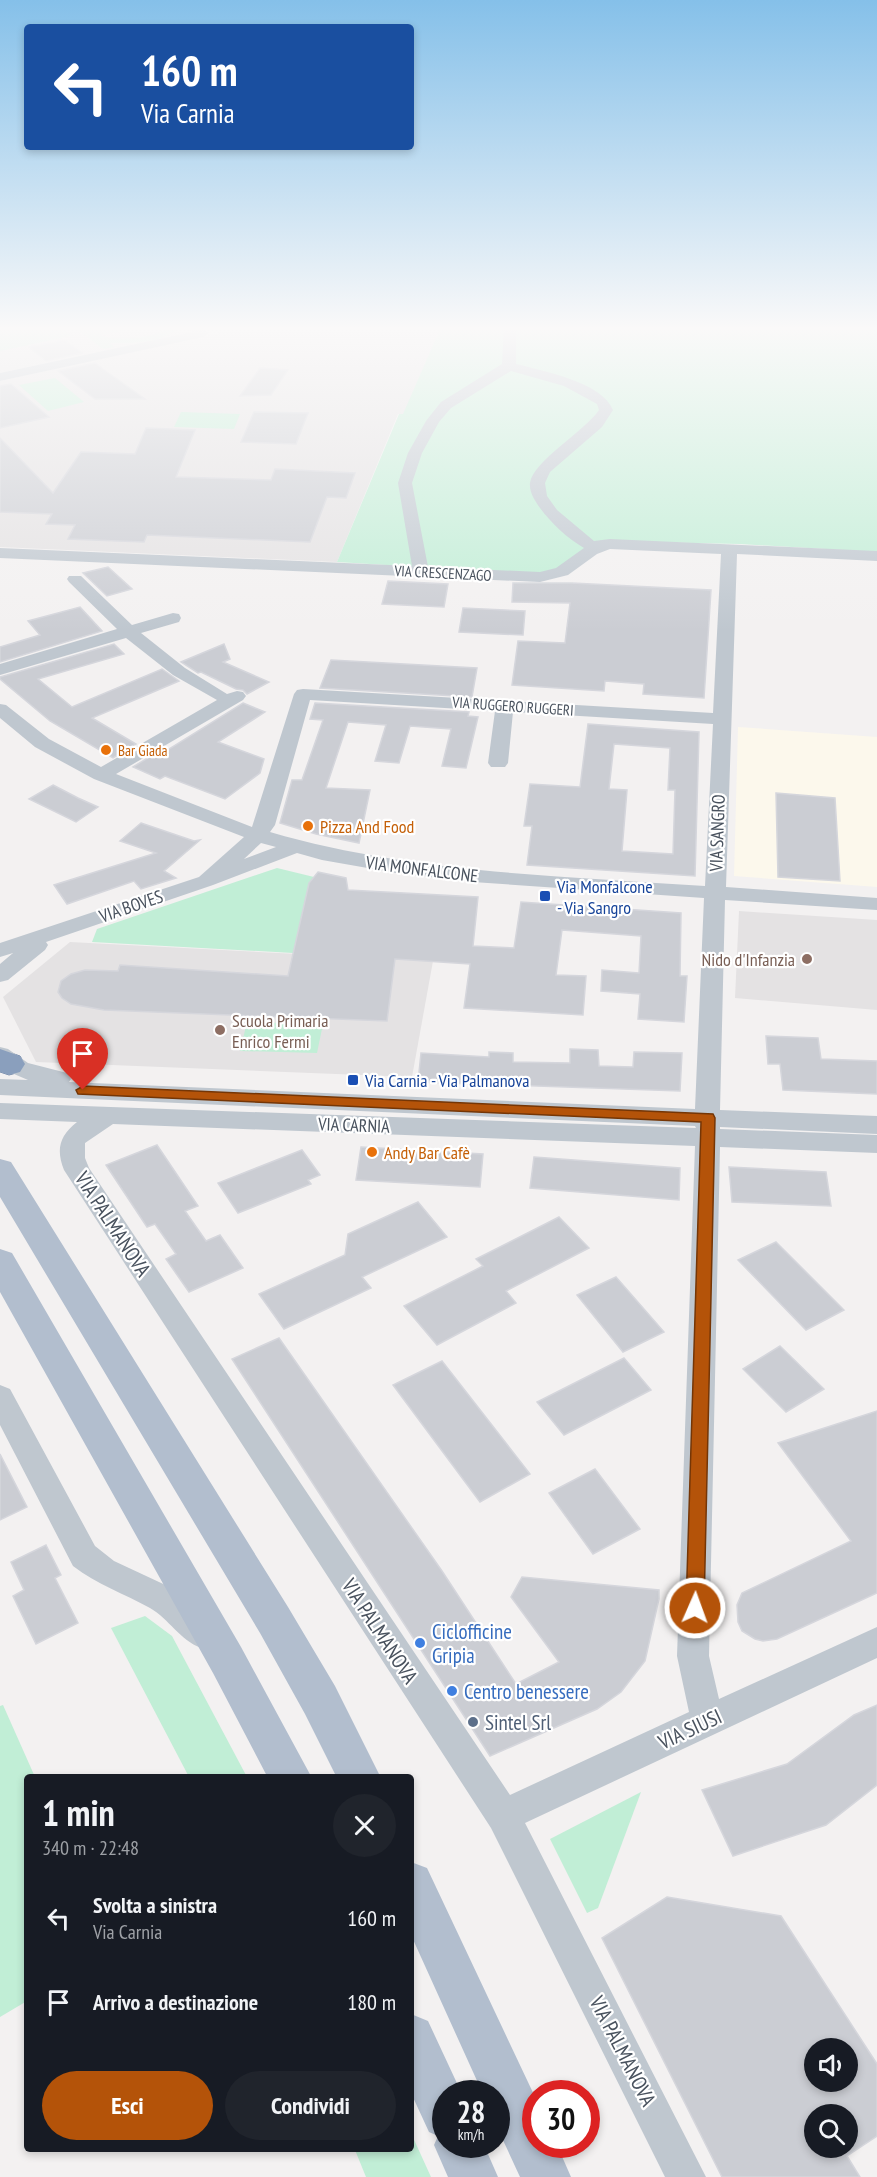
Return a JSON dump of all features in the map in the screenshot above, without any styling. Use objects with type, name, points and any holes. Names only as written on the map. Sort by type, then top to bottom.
[{"type":"main road","points":[[0,1170],[274,1620],[320,1700],[358,1774]]},
{"type":"main road","points":[[0,1262],[227,1659],[289,1774]]},
{"type":"main road","points":[[414,1891],[546,2177]]},
{"type":"main road","points":[[414,2045],[432,2084]]},
{"type":"main road","points":[[465,2158],[473,2177]]},
{"type":"street","points":[[420,572],[419,555],[405,483],[407,473],[429,429]]},
{"type":"street","points":[[594,429],[552,462],[540,474],[535,487],[540,502],[568,529],[595,548]]},
{"type":"street","name":"VIA CRESCENZAGO","points":[[0,553],[546,576],[567,569],[595,548],[618,544],[877,556]]},
{"type":"street","name":"VIA SANGRO","points":[[708,1721],[693,1656],[714,893],[729,549]]},
{"type":"street","points":[[75,579],[128,631],[168,664],[228,696],[101,775]]},
{"type":"street","points":[[0,670],[173,618]]},
{"type":"street","name":"VIA RUGGERO RUGGERI","points":[[257,836],[267,822],[302,695],[721,719]]},
{"type":"street","points":[[498,763],[505,706]]},
{"type":"street","name":"VIA MONFALCONE","points":[[0,709],[42,743],[101,775],[257,836],[294,847],[353,860],[435,872],[877,904]]},
{"type":"street","name":"VIA BOVES","points":[[206,881],[257,836]]},
{"type":"street","name":"VIA BOVES","points":[[0,950],[206,881],[294,847]]},
{"type":"street","name":"VIA BOVES","points":[[0,975],[57,932]]},
{"type":"street","name":"VIA CARNIA","points":[[2,1066],[145,1093],[708,1127],[877,1144]]},
{"type":"street","name":"VIA CARNIA","points":[[0,1111],[708,1127],[877,1125]]},
{"type":"street","name":"VIA PALMANOVA","points":[[110,1115],[89,1125],[75,1137],[71,1151],[77,1170],[503,1816],[686,2177]]},
{"type":"street","points":[[0,1397],[84,1556],[103,1571],[170,1603],[227,1659]]},
{"type":"street","name":"VIA SIUSI","points":[[503,1816],[877,1642]]},
{"type":"shaded area","points":[[0,429],[392,429],[337,562],[0,547]]},
{"type":"shaded area","points":[[738,727],[877,737],[877,887],[734,876]]},
{"type":"shaded area","name":"Nido d'Infanzia","points":[[739,911],[877,920],[877,1010],[735,998]]},
{"type":"shaded area","name":"Scuola Primaria Enrico Fermi","points":[[70,942],[433,961],[412,1077],[36,1062],[3,997]]},
{"type":"green space","points":[[393,429],[877,429],[877,552],[740,544],[601,541],[551,572],[537,574],[337,562]]},
{"type":"green space","points":[[277,868],[314,877],[293,953],[92,942],[97,929]]},
{"type":"green space","points":[[247,1022],[323,1024],[317,1053],[240,1051]]},
{"type":"green space","points":[[145,1616],[172,1636],[245,1774],[187,1774],[111,1628]]},
{"type":"green space","points":[[3,1705],[34,1774],[24,1774],[24,2003],[0,2017],[0,1706]]},
{"type":"green space","points":[[641,1792],[598,1908],[587,1913],[550,1839]]},
{"type":"green space","points":[[414,2140],[431,2177],[366,2177],[356,2152],[414,2152]]},
{"type":"building","points":[[146,429],[195,430],[176,477],[271,480],[275,469],[355,473],[346,498],[327,497],[310,542],[147,535],[144,542],[68,539],[75,525],[46,524],[52,514],[0,512],[0,438],[53,493],[81,452],[135,454]]},
{"type":"building","points":[[247,429],[302,429],[296,444],[241,442]]},
{"type":"building","points":[[108,567],[132,589],[107,596],[83,573]]},
{"type":"building","points":[[388,581],[448,584],[444,607],[382,604]]},
{"type":"building","points":[[513,583],[572,583],[711,590],[704,698],[643,694],[644,684],[605,681],[604,691],[512,685],[518,641],[565,643],[570,603],[512,602]]},
{"type":"building","points":[[80,607],[102,631],[0,662],[0,647],[40,635],[28,621]]},
{"type":"building","points":[[463,608],[525,611],[523,635],[459,632]]},
{"type":"building","points":[[114,644],[124,654],[38,679],[72,707],[162,669],[179,681],[92,718],[136,744],[113,758],[50,721],[0,679],[0,677]]},
{"type":"building","points":[[224,644],[230,659],[223,662],[269,682],[247,694],[243,690],[236,689],[201,672],[198,673],[181,662]]},
{"type":"building","points":[[331,660],[477,668],[472,697],[320,688]]},
{"type":"building","points":[[243,703],[265,712],[218,742],[264,759],[260,773],[225,799],[165,776],[160,779],[133,767],[154,754],[158,756]]},
{"type":"building","points":[[315,703],[469,712],[468,716],[478,717],[466,768],[442,766],[451,729],[410,726],[399,763],[375,761],[386,725],[348,722],[326,788],[370,790],[359,843],[316,834],[280,823],[292,780],[302,780],[323,720],[310,719]]},
{"type":"building","points":[[588,724],[699,732],[695,876],[527,865],[532,826],[524,826],[530,784],[580,787]],"holes":[[[614,744],[670,748],[668,790],[675,790],[673,854],[622,851],[627,790],[609,789]]]},
{"type":"building","points":[[53,785],[98,807],[76,822],[29,799]]},
{"type":"building","points":[[776,793],[835,798],[840,881],[778,877]]},
{"type":"building","points":[[141,823],[194,841],[200,840],[164,871],[176,878],[141,889],[134,881],[67,904],[54,885],[156,853],[120,841]]},
{"type":"building","points":[[318,872],[346,878],[348,890],[478,897],[473,946],[514,948],[521,902],[681,913],[680,976],[687,976],[684,1022],[638,1019],[640,994],[601,991],[602,970],[639,973],[641,936],[562,930],[556,975],[586,976],[583,1015],[464,1008],[470,964],[395,959],[387,1021],[104,1010],[71,1004],[58,992],[61,981],[71,974],[85,970],[118,971],[120,965],[288,976],[309,883]]},
{"type":"building","points":[[766,1036],[818,1038],[821,1059],[877,1061],[877,1094],[783,1090],[780,1064],[768,1064]]},
{"type":"building","points":[[570,1049],[598,1050],[599,1066],[633,1067],[634,1052],[682,1053],[680,1091],[418,1082],[421,1053],[489,1057],[489,1052],[513,1053],[513,1062],[570,1063]]},
{"type":"building","points":[[157,1145],[198,1206],[185,1211],[206,1241],[220,1235],[243,1268],[189,1292],[166,1259],[176,1254],[155,1224],[147,1227],[106,1165]]},
{"type":"building","points":[[361,1147],[483,1154],[480,1187],[356,1180]]},
{"type":"building","points":[[302,1150],[320,1175],[308,1180],[311,1184],[238,1213],[218,1183]]},
{"type":"building","points":[[534,1157],[680,1168],[679,1200],[530,1188]]},
{"type":"building","points":[[729,1167],[826,1172],[831,1206],[732,1202]]},
{"type":"building","points":[[418,1202],[447,1237],[362,1277],[371,1288],[284,1329],[259,1294],[345,1255],[348,1234]]},
{"type":"building","points":[[559,1217],[589,1248],[506,1291],[516,1303],[437,1345],[404,1306],[483,1266],[476,1259]]},
{"type":"building","points":[[776,1242],[844,1310],[806,1330],[738,1260]]},
{"type":"building","points":[[616,1277],[664,1332],[623,1352],[577,1295]]},
{"type":"building","points":[[279,1338],[442,1571],[516,1684],[559,1662],[511,1597],[522,1577],[659,1590],[645,1661],[621,1692],[597,1709],[490,1756],[232,1359]]},
{"type":"building","points":[[780,1346],[824,1389],[786,1412],[743,1369]]},
{"type":"building","points":[[624,1358],[651,1390],[564,1435],[537,1402]]},
{"type":"building","points":[[442,1361],[530,1474],[480,1502],[393,1385]]},
{"type":"building","points":[[877,1411],[877,1593],[777,1639],[763,1641],[755,1639],[742,1631],[738,1622],[737,1605],[742,1593],[851,1541],[778,1443]]},
{"type":"building","points":[[0,1454],[27,1507],[0,1520]]},
{"type":"building","points":[[595,1469],[640,1529],[593,1554],[549,1493]]},
{"type":"building","points":[[46,1545],[61,1575],[55,1578],[78,1623],[36,1644],[13,1596],[24,1590],[11,1562]]},
{"type":"building","points":[[877,1705],[877,1785],[826,1825],[733,1856],[702,1790],[787,1764],[854,1715]]},
{"type":"building","points":[[667,1897],[781,1916],[877,2064],[877,2136],[858,2149],[858,2104],[804,2104],[804,2158],[848,2158],[860,2177],[722,2177],[602,1938]]},
{"type":"place","name":"Bar Giada","points":[[106,750]]},
{"type":"place","name":"Pizza And Food","points":[[308,826]]},
{"type":"place","name":"Via Monfalcone - Via Sangro","points":[[545,896]]},
{"type":"place","name":"Nido d'Infanzia","points":[[807,959]]},
{"type":"place","name":"Scuola Primaria Enrico Fermi","points":[[220,1030]]},
{"type":"place","name":"Via Carnia - Via Palmanova","points":[[353,1080]]},
{"type":"place","name":"Andy Bar Cafè","points":[[372,1152]]},
{"type":"place","name":"Ciclofficine Gripia","points":[[420,1643]]},
{"type":"place","name":"Centro benessere","points":[[452,1691]]},
{"type":"place","name":"Sintel Srl","points":[[473,1722]]},
{"type":"route","points":[[83,1090],[708,1118],[695,1608]]}]
